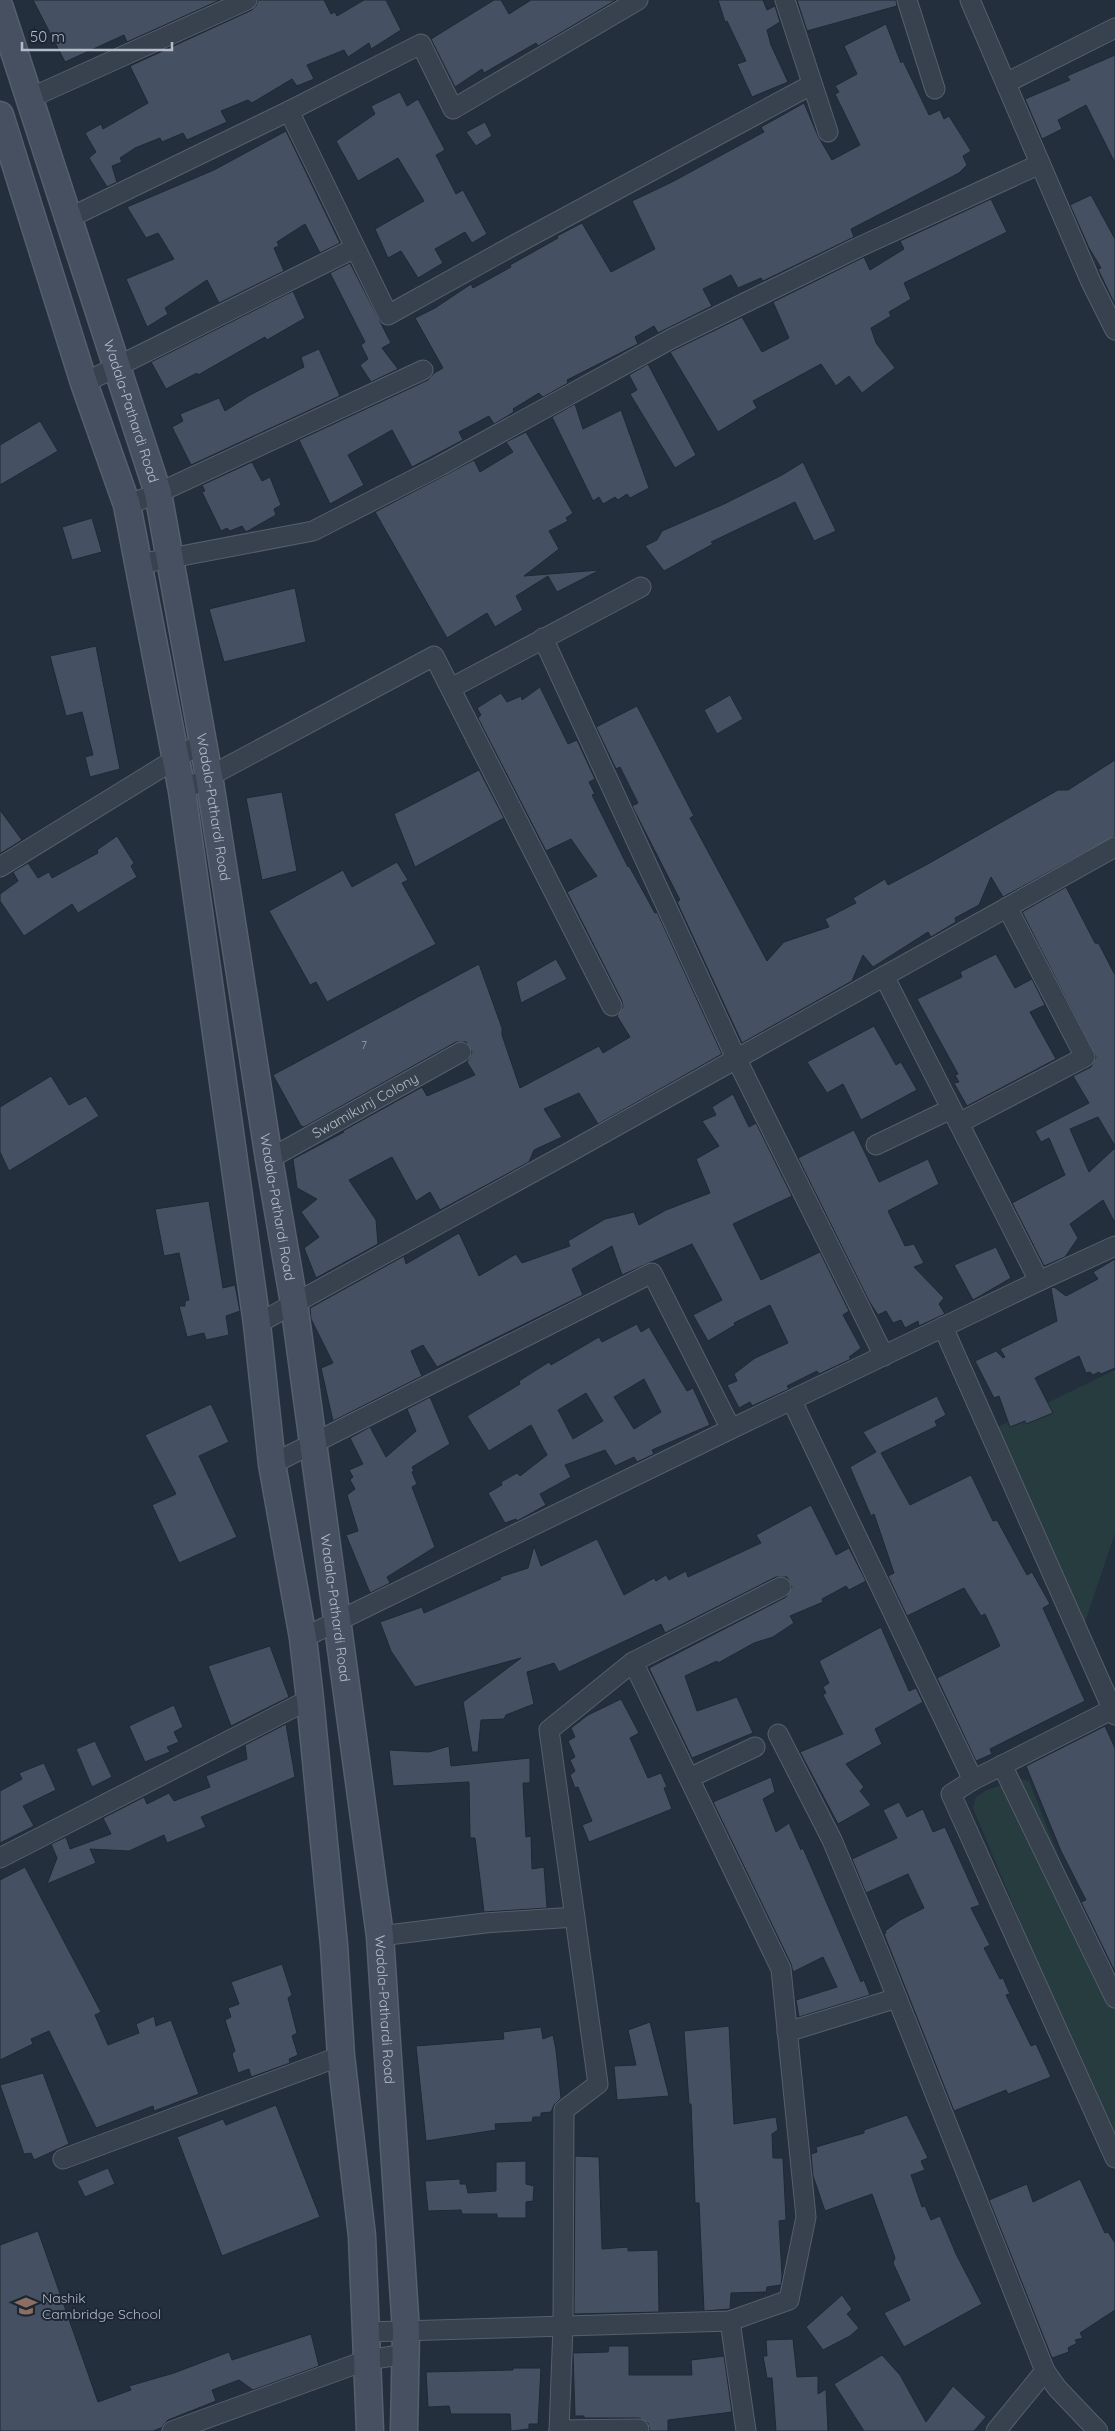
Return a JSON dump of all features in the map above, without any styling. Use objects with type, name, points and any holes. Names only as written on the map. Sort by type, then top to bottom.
[{"type":"main road","name":"Wadala-Pathardi Road","points":[[0,8],[158,493],[209,776],[269,1160],[294,1303],[312,1445],[339,1621],[380,1936],[406,2343],[404,2431]]},
{"type":"main road","name":"Wadala-Pathardi Road","points":[[0,115],[4,145],[127,505],[182,791],[256,1324],[272,1464],[303,1638],[310,1699],[334,1945],[341,2056],[362,2236],[370,2431]]},
{"type":"street","points":[[30,98],[247,0]]},
{"type":"street","points":[[69,218],[289,111],[421,44],[453,109],[638,0]]},
{"type":"street","points":[[786,0],[828,132]]},
{"type":"street","points":[[907,0],[935,89]]},
{"type":"street","points":[[970,0],[1091,282],[1115,330]]},
{"type":"street","points":[[1006,83],[1115,28]]},
{"type":"street","points":[[289,111],[388,315],[812,85]]},
{"type":"street","points":[[139,564],[313,531],[440,466],[671,338],[858,248],[1040,164]]},
{"type":"street","points":[[84,383],[355,248]]},
{"type":"street","points":[[127,505],[158,493],[423,370]]},
{"type":"street","points":[[451,688],[641,587]]},
{"type":"street","points":[[543,638],[736,1058],[884,1356]]},
{"type":"street","points":[[182,791],[434,656],[612,1006]]},
{"type":"street","points":[[0,867],[203,742]]},
{"type":"street","points":[[256,1324],[1115,847]]},
{"type":"street","points":[[876,1145],[955,1116],[1085,1058],[1006,907]]},
{"type":"street","points":[[884,976],[1039,1281]]},
{"type":"street","name":"Swamikunj Colony","points":[[269,1160],[461,1052]]},
{"type":"street","points":[[303,1638],[731,1429],[1115,1246]]},
{"type":"street","points":[[272,1464],[652,1273],[731,1429]]},
{"type":"street","points":[[943,1327],[1114,1711],[1002,1765],[951,1794],[1114,2151]]},
{"type":"street","points":[[792,1401],[973,1780]]},
{"type":"street","points":[[638,2429],[559,2430],[564,2326],[564,2110],[598,2084],[549,1730],[633,1662],[781,1587]]},
{"type":"street","points":[[172,2431],[367,2360],[406,2343],[564,2326],[730,2321],[789,2300],[806,2217],[781,1969],[633,1662]]},
{"type":"street","points":[[0,1858],[310,1699]]},
{"type":"street","points":[[778,1734],[832,1840],[897,1998],[1045,2371],[1056,2388],[1098,2431]]},
{"type":"street","points":[[689,1778],[755,1746]]},
{"type":"street","points":[[1002,1765],[1115,1998]]},
{"type":"street","points":[[380,1936],[485,1923],[575,1917]]},
{"type":"street","points":[[787,2032],[897,1998]]},
{"type":"street","points":[[63,2159],[341,2056]]},
{"type":"street","points":[[730,2321],[746,2431]]},
{"type":"street","points":[[367,2332],[406,2343]]},
{"type":"street","points":[[996,2431],[1045,2371]]},
{"type":"green space","points":[[1115,1370],[1115,1533],[1080,1637],[989,1431]]},
{"type":"green space","points":[[1021,1779],[1029,1781],[1083,1918],[1115,1985],[1115,2132],[1027,1938],[973,1808],[976,1797],[987,1790]]},
{"type":"building","points":[[33,0],[220,0],[127,42],[124,35],[65,62]]},
{"type":"building","points":[[258,0],[324,0],[331,14],[335,12],[337,16],[364,0],[386,0],[401,30],[371,49],[369,43],[348,57],[344,50],[307,65],[314,79],[297,86],[292,79],[252,103],[248,100],[221,111],[227,122],[187,140],[183,133],[162,142],[160,138],[135,148],[120,158],[122,162],[112,166],[117,182],[107,187],[89,158],[96,152],[85,133],[101,124],[103,129],[148,103],[130,66],[252,10]]},
{"type":"building","points":[[494,0],[501,0],[509,14],[531,0],[616,0],[538,46],[536,43],[484,73],[482,69],[455,87],[431,39]]},
{"type":"building","points":[[718,0],[763,0],[767,10],[775,6],[780,22],[767,30],[771,45],[788,82],[752,97],[737,64],[746,61],[727,21],[725,22]]},
{"type":"building","points":[[797,0],[896,0],[897,6],[807,31]]},
{"type":"building","points":[[886,24],[901,63],[903,61],[929,115],[940,110],[944,119],[949,116],[971,151],[963,156],[967,165],[959,173],[851,229],[854,237],[763,281],[761,278],[738,288],[731,275],[703,289],[712,306],[658,333],[654,326],[635,337],[638,344],[567,380],[568,383],[543,397],[539,393],[513,409],[514,412],[494,424],[489,416],[459,432],[463,440],[412,467],[392,430],[348,455],[364,485],[330,504],[299,440],[428,380],[434,373],[443,368],[415,318],[435,308],[471,284],[473,288],[511,267],[510,265],[582,223],[611,272],[655,249],[632,201],[672,182],[764,132],[761,127],[804,103],[818,136],[832,160],[860,145],[835,94],[839,92],[835,86],[857,74],[844,46]]},
{"type":"building","points":[[1115,55],[1115,163],[1086,105],[1058,120],[1062,129],[1042,139],[1025,99],[1070,80],[1067,76]]},
{"type":"building","points":[[400,92],[407,106],[418,99],[445,150],[436,155],[456,194],[463,190],[487,234],[472,243],[465,232],[435,249],[443,263],[418,278],[401,251],[388,258],[375,229],[424,201],[398,158],[358,181],[336,141],[375,114],[371,106]]},
{"type":"building","points":[[485,122],[492,136],[476,146],[466,132]]},
{"type":"building","points":[[286,131],[340,243],[320,253],[305,224],[277,242],[279,246],[274,248],[284,271],[219,303],[207,280],[165,308],[168,314],[147,327],[126,279],[174,259],[158,233],[146,238],[127,207],[214,170]]},
{"type":"building","points":[[1091,195],[1115,239],[1115,305],[1098,269],[1101,268],[1089,248],[1070,205]]},
{"type":"building","points":[[991,199],[1007,232],[904,283],[911,299],[889,312],[891,316],[871,328],[876,343],[895,368],[862,393],[849,376],[836,386],[821,364],[753,401],[757,408],[718,432],[670,352],[742,317],[762,352],[789,338],[773,302],[864,257],[870,270],[904,249],[900,241]]},
{"type":"building","points":[[350,263],[391,343],[382,348],[398,369],[371,382],[360,365],[368,359],[361,345],[365,342],[330,273]]},
{"type":"building","points":[[293,291],[305,318],[267,340],[265,337],[198,375],[197,373],[166,389],[151,362]]},
{"type":"building","points":[[319,349],[340,396],[191,465],[172,427],[183,421],[180,414],[219,398],[225,411],[250,395],[304,367],[301,357]]},
{"type":"building","points":[[648,364],[696,455],[675,468],[630,394],[637,390],[629,375]]},
{"type":"building","points":[[575,404],[583,429],[621,410],[649,488],[630,498],[627,494],[618,500],[615,497],[603,504],[599,497],[593,501],[552,417]]},
{"type":"building","points":[[40,421],[58,451],[0,485],[0,445]]},
{"type":"building","points":[[526,432],[573,513],[566,518],[568,521],[549,531],[559,549],[524,576],[600,570],[557,592],[548,576],[516,596],[523,610],[495,627],[487,613],[447,638],[375,512],[474,460],[480,472],[513,452],[506,442]]},
{"type":"building","points":[[252,462],[262,481],[270,477],[281,505],[274,509],[276,515],[246,532],[242,526],[230,531],[227,528],[221,531],[202,492],[205,491],[202,485]]},
{"type":"building","points":[[803,462],[836,531],[814,541],[795,502],[711,542],[713,544],[664,571],[645,546],[657,540],[662,531],[724,504],[782,475]]},
{"type":"building","points":[[92,518],[102,552],[72,560],[62,527]]},
{"type":"building","points":[[295,588],[306,642],[224,662],[209,609]]},
{"type":"building","points":[[96,646],[120,769],[90,777],[85,757],[93,755],[82,712],[66,716],[50,656]]},
{"type":"building","points":[[540,687],[568,744],[577,740],[595,779],[589,782],[595,794],[592,795],[628,867],[655,913],[657,912],[722,1054],[598,1124],[579,1093],[544,1109],[562,1137],[534,1150],[529,1162],[440,1210],[430,1192],[416,1201],[392,1157],[349,1180],[376,1220],[378,1244],[316,1278],[304,1248],[319,1237],[301,1212],[317,1199],[297,1188],[293,1159],[422,1087],[427,1096],[475,1075],[467,1062],[472,1052],[466,1042],[456,1042],[304,1127],[301,1126],[273,1075],[479,964],[502,1028],[502,1035],[520,1088],[599,1046],[603,1053],[630,1037],[617,1016],[623,1007],[622,1001],[567,892],[597,876],[571,839],[546,851],[478,718],[481,715],[477,708],[501,693],[507,702],[521,696],[522,700]]},
{"type":"building","points":[[730,695],[743,719],[717,734],[704,710]]},
{"type":"building","points":[[637,706],[694,816],[690,818],[767,961],[784,942],[829,927],[825,919],[856,903],[853,898],[885,879],[888,885],[1058,790],[1068,790],[1115,760],[1115,836],[1003,897],[991,877],[979,905],[955,918],[956,922],[931,937],[928,932],[873,967],[863,955],[852,981],[742,1043],[677,902],[680,900],[632,806],[638,803],[620,767],[616,769],[596,727]]},
{"type":"building","points":[[479,770],[504,818],[415,867],[394,814]]},
{"type":"building","points":[[282,792],[297,871],[262,880],[246,798]]},
{"type":"building","points":[[0,810],[22,840],[1,853],[0,853]]},
{"type":"building","points":[[117,836],[134,863],[131,866],[137,877],[78,913],[72,904],[24,936],[0,901],[0,894],[18,881],[13,872],[28,863],[38,878],[49,872],[52,878],[98,853],[97,850]]},
{"type":"building","points":[[397,862],[408,880],[402,883],[436,944],[327,1002],[316,982],[310,985],[269,911],[343,870],[352,887]]},
{"type":"building","points":[[1066,887],[1095,943],[1099,944],[1115,975],[1115,1146],[1098,1117],[1070,1129],[1089,1172],[1115,1148],[1115,1223],[1103,1200],[1070,1224],[1078,1238],[1065,1257],[1044,1266],[1012,1203],[1065,1175],[1049,1138],[1041,1142],[1035,1131],[1089,1103],[1073,1076],[1091,1067],[1096,1057],[1022,912]]},
{"type":"building","points":[[996,954],[1015,988],[1032,979],[1045,1005],[1030,1012],[1056,1059],[967,1106],[954,1083],[959,1082],[955,1075],[958,1074],[917,999],[962,977],[960,972]]},
{"type":"building","points":[[556,959],[567,979],[521,1003],[516,982]]},
{"type":"building","points":[[874,1026],[896,1065],[901,1062],[917,1090],[861,1120],[843,1084],[827,1093],[807,1062]]},
{"type":"building","points":[[51,1076],[69,1105],[86,1096],[99,1116],[9,1171],[0,1152],[0,1107]]},
{"type":"building","points":[[733,1094],[749,1127],[756,1123],[792,1196],[733,1224],[761,1280],[820,1252],[849,1311],[843,1315],[861,1348],[849,1357],[851,1359],[819,1374],[817,1371],[787,1386],[789,1389],[752,1406],[750,1402],[739,1408],[727,1385],[737,1381],[734,1374],[755,1358],[788,1343],[770,1305],[734,1323],[735,1325],[708,1341],[693,1315],[722,1300],[692,1244],[622,1275],[612,1246],[572,1269],[583,1295],[437,1367],[423,1345],[411,1351],[422,1376],[333,1421],[321,1368],[333,1363],[311,1319],[310,1308],[404,1256],[406,1264],[459,1233],[479,1276],[516,1254],[522,1263],[570,1246],[568,1241],[605,1219],[634,1212],[639,1225],[666,1210],[710,1193],[696,1159],[719,1146],[702,1121],[716,1115],[712,1107]]},
{"type":"building","points":[[854,1130],[879,1182],[928,1159],[939,1184],[888,1211],[905,1246],[914,1244],[924,1263],[914,1267],[944,1298],[939,1304],[945,1314],[919,1326],[918,1321],[905,1328],[901,1320],[893,1323],[886,1311],[878,1315],[869,1301],[798,1158]]},
{"type":"building","points":[[209,1201],[223,1288],[235,1285],[240,1311],[226,1316],[229,1335],[206,1340],[204,1333],[187,1337],[179,1306],[185,1306],[185,1301],[189,1300],[179,1253],[164,1256],[155,1209]]},
{"type":"building","points":[[996,1247],[1011,1278],[973,1300],[954,1265]]},
{"type":"building","points":[[1115,1259],[1115,1368],[1101,1374],[1099,1372],[1093,1375],[1090,1372],[1086,1373],[1079,1356],[1035,1378],[1053,1413],[1026,1424],[1025,1421],[1010,1427],[999,1396],[994,1398],[975,1361],[996,1351],[1003,1358],[1005,1357],[1000,1349],[1057,1321],[1051,1288],[1054,1287],[1066,1296],[1098,1279],[1093,1272]]},
{"type":"building","points":[[637,1324],[641,1332],[649,1327],[687,1391],[693,1388],[710,1425],[652,1450],[654,1454],[637,1462],[634,1457],[615,1466],[605,1450],[565,1465],[571,1477],[540,1494],[546,1505],[517,1521],[516,1519],[505,1523],[488,1493],[502,1485],[501,1482],[517,1473],[520,1476],[547,1455],[531,1425],[489,1451],[467,1416],[520,1384],[519,1381],[549,1362],[551,1365],[599,1337],[602,1342]],"holes":[[[644,1379],[661,1412],[634,1429],[614,1397]],[[586,1393],[603,1421],[573,1439],[558,1410]]]},
{"type":"building","points":[[937,1396],[946,1415],[935,1421],[937,1426],[881,1453],[910,1505],[971,1475],[993,1521],[997,1520],[1027,1575],[1032,1572],[1050,1604],[1043,1608],[1085,1701],[990,1749],[992,1754],[976,1761],[937,1678],[1000,1646],[985,1614],[981,1616],[964,1588],[907,1616],[888,1576],[894,1573],[874,1514],[871,1516],[850,1467],[876,1452],[863,1432]]},
{"type":"building","points":[[430,1397],[450,1444],[412,1467],[417,1484],[412,1487],[435,1547],[387,1577],[390,1583],[370,1593],[346,1535],[358,1531],[347,1495],[355,1489],[350,1480],[353,1477],[349,1470],[363,1464],[350,1438],[370,1427],[386,1457],[416,1431],[407,1409]]},
{"type":"building","points":[[211,1404],[229,1442],[199,1456],[237,1537],[179,1563],[152,1505],[176,1494],[145,1435]]},
{"type":"building","points":[[811,1505],[836,1555],[849,1548],[866,1581],[849,1590],[846,1586],[822,1599],[823,1602],[790,1616],[794,1623],[773,1637],[754,1643],[718,1663],[717,1661],[685,1676],[697,1711],[737,1697],[753,1733],[692,1758],[649,1668],[786,1597],[792,1587],[787,1577],[776,1577],[665,1633],[661,1624],[559,1672],[554,1663],[527,1672],[534,1704],[506,1715],[504,1719],[481,1720],[478,1752],[472,1752],[463,1702],[521,1658],[415,1687],[391,1651],[380,1622],[422,1607],[424,1613],[501,1579],[500,1577],[528,1568],[534,1546],[541,1566],[597,1539],[624,1595],[654,1578],[656,1581],[666,1575],[669,1580],[686,1571],[688,1577],[761,1543],[756,1535]]},
{"type":"building","points":[[881,1627],[909,1691],[916,1688],[923,1702],[875,1729],[882,1744],[846,1764],[864,1787],[860,1791],[871,1805],[838,1824],[800,1752],[843,1734],[823,1695],[826,1693],[823,1687],[829,1683],[819,1661]]},
{"type":"building","points":[[270,1646],[289,1697],[231,1726],[208,1666]]},
{"type":"building","points":[[621,1699],[639,1733],[630,1738],[648,1778],[661,1773],[667,1787],[664,1788],[672,1809],[589,1842],[582,1825],[592,1821],[578,1787],[575,1788],[570,1775],[575,1771],[570,1760],[575,1757],[568,1741],[575,1737],[571,1728],[588,1715]]},
{"type":"building","points":[[174,1705],[183,1727],[174,1732],[179,1742],[167,1747],[170,1752],[145,1762],[129,1726]]},
{"type":"building","points":[[286,1724],[295,1777],[201,1817],[206,1827],[167,1843],[164,1835],[129,1851],[90,1849],[96,1863],[47,1884],[57,1858],[51,1844],[66,1837],[70,1849],[111,1834],[103,1818],[144,1797],[147,1804],[169,1793],[174,1801],[210,1787],[206,1776],[247,1759],[245,1745]]},
{"type":"building","points":[[1105,1726],[1115,1748],[1115,1972],[1081,1902],[1086,1900],[1061,1851],[1026,1766]]},
{"type":"building","points":[[95,1741],[112,1777],[92,1787],[76,1749]]},
{"type":"building","points":[[449,1746],[451,1766],[530,1758],[530,1783],[523,1783],[526,1837],[531,1836],[532,1869],[544,1867],[547,1908],[484,1912],[475,1838],[470,1838],[469,1782],[393,1786],[389,1750],[429,1752]]},
{"type":"building","points":[[44,1763],[56,1790],[23,1806],[34,1826],[0,1843],[0,1791],[22,1779],[19,1773]]},
{"type":"building","points":[[771,1777],[775,1792],[763,1799],[776,1832],[789,1823],[801,1850],[803,1848],[861,1982],[864,1980],[870,1995],[799,2017],[796,2000],[837,1987],[823,1957],[793,1972],[791,1964],[713,1802]]},
{"type":"building","points":[[899,1802],[907,1817],[923,1809],[933,1832],[945,1827],[980,1905],[971,1908],[990,1945],[984,1948],[1000,1979],[1003,1978],[1010,1994],[1006,1995],[1031,2046],[1036,2044],[1051,2077],[1008,2094],[1006,2090],[954,2111],[884,1934],[886,1933],[885,1931],[900,1920],[924,1908],[908,1874],[866,1893],[852,1859],[897,1838],[883,1810]]},
{"type":"building","points":[[25,1867],[101,2012],[95,2015],[108,2045],[139,2033],[136,2024],[154,2016],[156,2026],[171,2020],[199,2094],[154,2111],[153,2106],[96,2128],[49,2031],[31,2039],[33,2044],[0,2060],[0,1880]]},
{"type":"building","points":[[282,1964],[292,1995],[288,1998],[297,2033],[292,2036],[298,2055],[289,2059],[290,2063],[251,2077],[249,2069],[238,2073],[232,2054],[235,2051],[225,2020],[231,2017],[228,2008],[239,2004],[231,1982]]},
{"type":"building","points":[[650,2022],[669,2096],[617,2100],[614,2066],[636,2065],[628,2030]]},
{"type":"building","points":[[729,2026],[734,2124],[776,2117],[778,2130],[772,2134],[773,2158],[783,2158],[786,2220],[779,2221],[782,2276],[781,2285],[767,2287],[766,2292],[731,2293],[730,2309],[704,2311],[699,2203],[695,2203],[691,2104],[689,2104],[684,2031]]},
{"type":"building","points":[[541,2027],[543,2039],[553,2035],[556,2050],[561,2098],[554,2105],[551,2112],[541,2113],[541,2117],[533,2117],[532,2122],[495,2124],[496,2130],[426,2141],[416,2046],[504,2039],[503,2032]]},
{"type":"building","points":[[43,2073],[69,2144],[34,2160],[31,2153],[24,2154],[0,2085]]},
{"type":"building","points":[[276,2105],[320,2217],[222,2256],[177,2137],[223,2119],[226,2125]]},
{"type":"building","points":[[907,2115],[928,2158],[921,2161],[925,2170],[911,2175],[922,2207],[925,2206],[931,2220],[940,2216],[956,2254],[982,2304],[904,2347],[884,2313],[910,2300],[893,2263],[895,2258],[872,2194],[825,2211],[813,2176],[811,2154],[817,2152],[816,2147],[864,2133],[864,2130]]},
{"type":"building","points":[[575,2156],[599,2157],[602,2249],[628,2247],[628,2251],[658,2250],[659,2312],[574,2314]]},
{"type":"building","points":[[526,2161],[526,2184],[534,2186],[533,2201],[526,2202],[526,2218],[497,2218],[497,2214],[462,2214],[461,2210],[428,2211],[425,2181],[460,2179],[460,2184],[466,2184],[468,2193],[496,2191],[496,2162]]},
{"type":"building","points":[[108,2168],[115,2184],[85,2197],[77,2181]]},
{"type":"building","points":[[1080,2179],[1105,2233],[1108,2232],[1115,2243],[1115,2310],[1080,2333],[1083,2338],[1075,2340],[1077,2343],[1068,2348],[1069,2352],[1052,2358],[989,2200],[1027,2184],[1033,2202]]},
{"type":"building","points":[[38,2231],[98,2402],[131,2390],[129,2386],[174,2373],[229,2352],[232,2360],[311,2334],[319,2366],[253,2390],[239,2380],[212,2390],[216,2401],[168,2420],[161,2428],[153,2431],[0,2431],[0,2245]]},
{"type":"building","points":[[842,2295],[852,2309],[847,2314],[859,2328],[850,2336],[823,2350],[806,2327]]},
{"type":"building","points":[[793,2339],[797,2377],[818,2376],[818,2394],[826,2389],[828,2431],[776,2431],[772,2378],[767,2378],[763,2356],[767,2356],[766,2340]]},
{"type":"building","points":[[609,2346],[629,2346],[629,2375],[692,2375],[691,2360],[724,2356],[732,2412],[668,2420],[668,2431],[650,2431],[648,2423],[639,2418],[584,2418],[584,2416],[575,2416],[573,2353],[608,2352]]},
{"type":"building","points":[[882,2355],[900,2375],[926,2422],[953,2386],[986,2417],[974,2431],[864,2431],[834,2384]]},
{"type":"building","points":[[513,2368],[541,2368],[538,2424],[529,2424],[529,2429],[511,2431],[510,2414],[451,2414],[449,2406],[428,2407],[426,2372],[513,2370]]},
{"type":"place","name":"Nashik Cambridge School","points":[[26,2306]]}]
